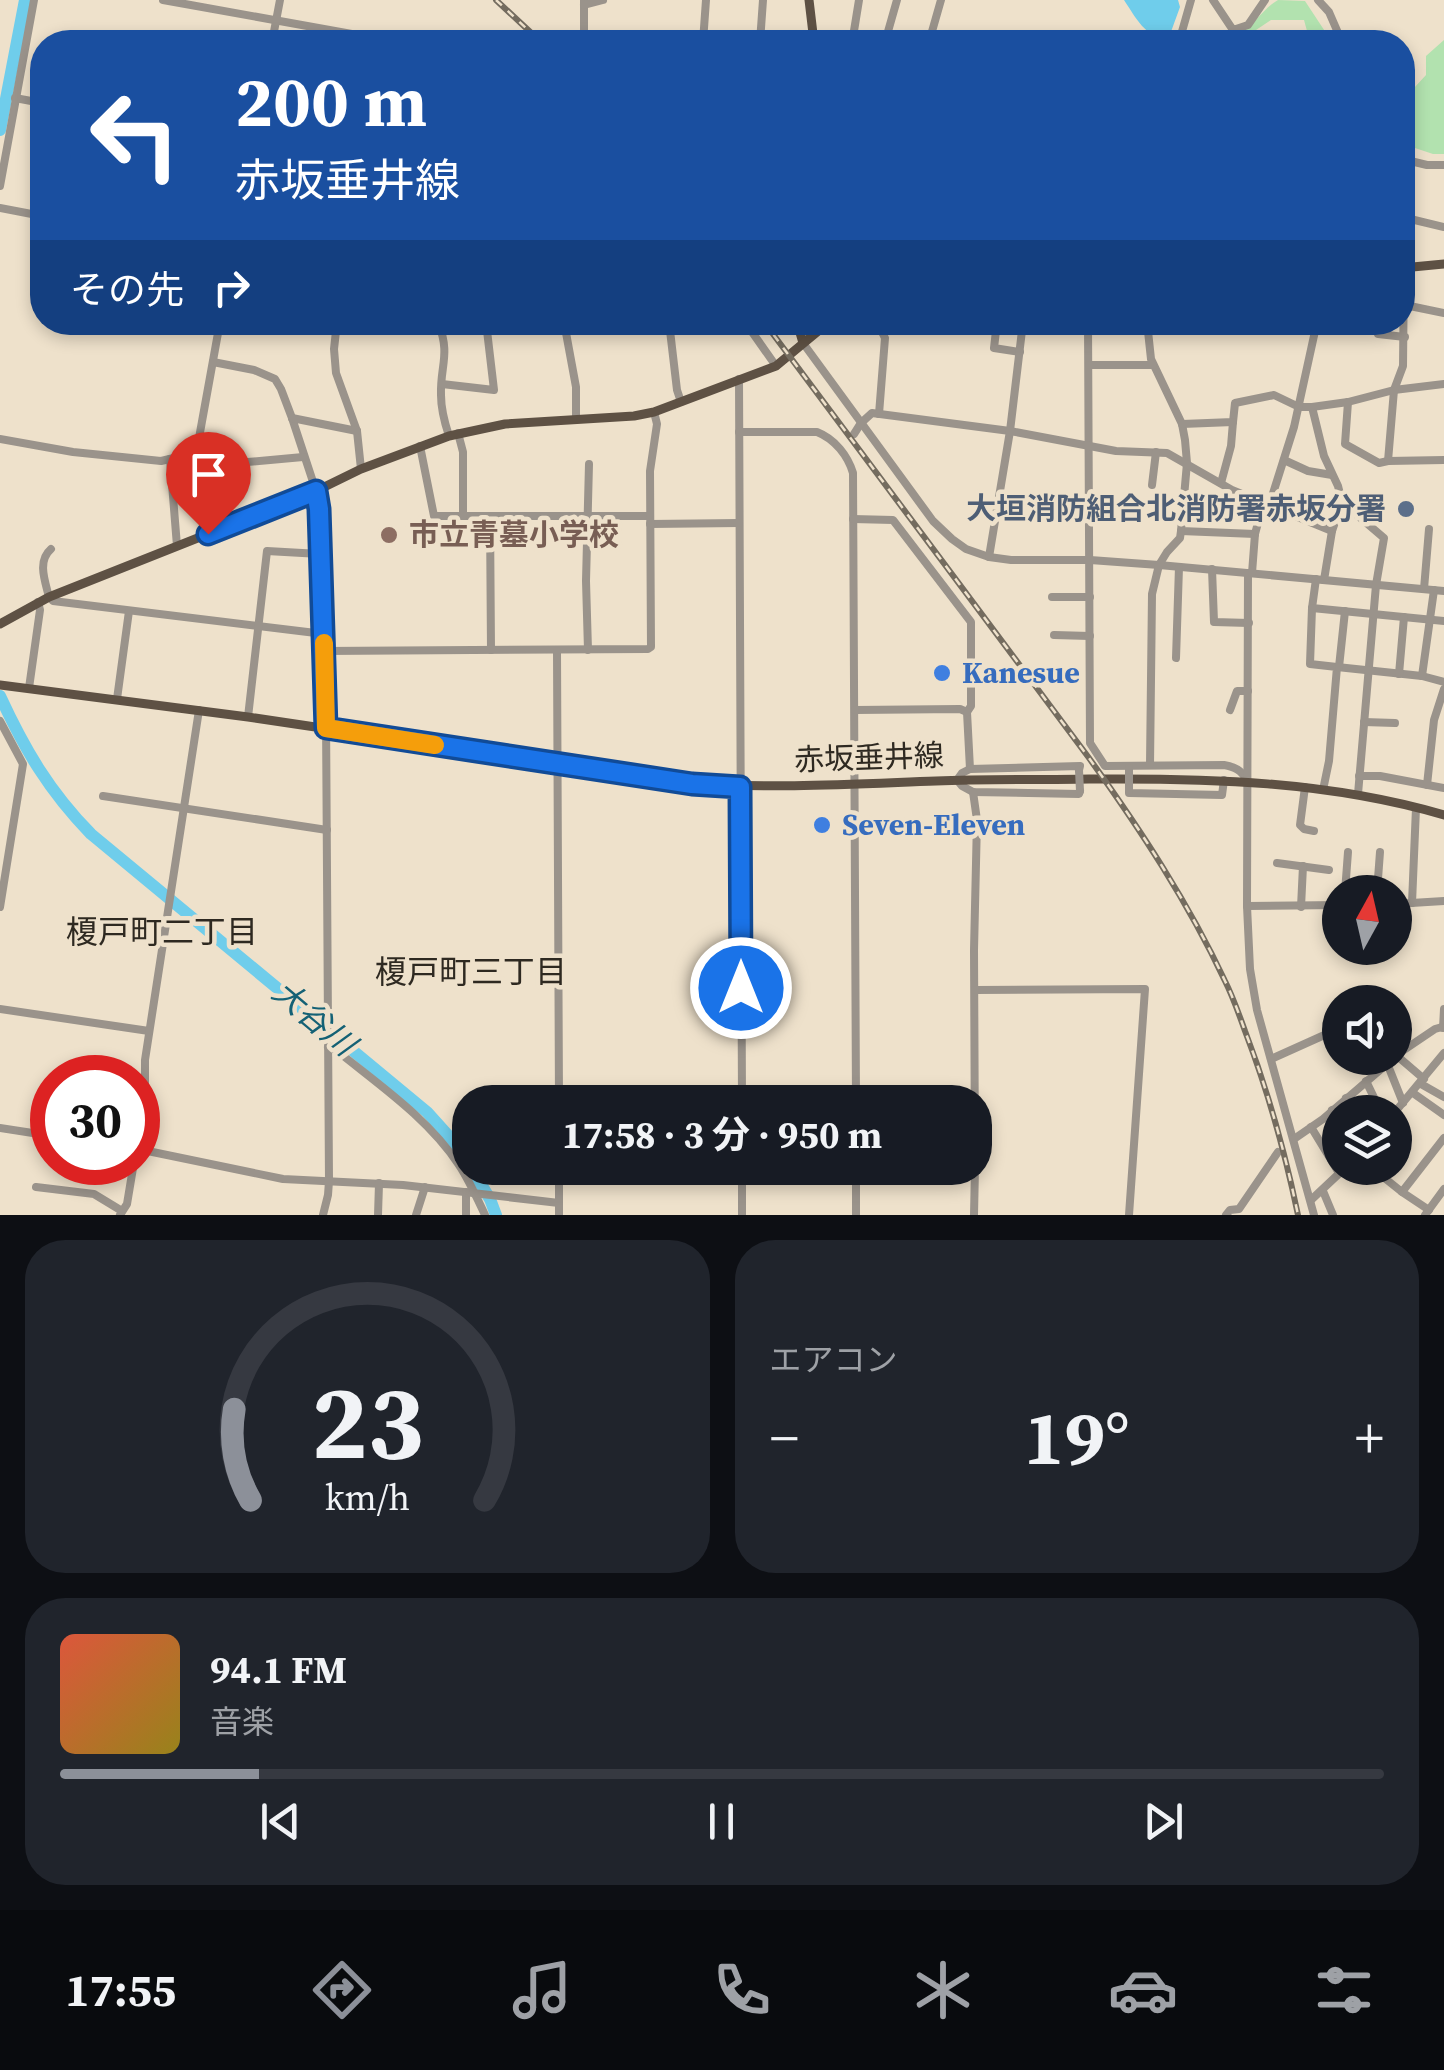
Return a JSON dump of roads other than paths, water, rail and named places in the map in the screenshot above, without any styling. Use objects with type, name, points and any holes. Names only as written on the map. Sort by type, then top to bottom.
[{"type":"main road","points":[[809,0],[813,30]]},
{"type":"main road","points":[[1415,267],[1444,264]]},
{"type":"main road","points":[[801,335],[803,344]]},
{"type":"main road","points":[[0,624],[49,597],[420,446],[504,424],[654,412],[776,366],[814,335]]},
{"type":"main road","name":"赤坂垂井線","points":[[3,685],[248,716],[692,784],[740,787],[958,780],[1224,780],[1358,794],[1444,814]]},
{"type":"street","points":[[0,186],[34,0]]},
{"type":"street","points":[[164,0],[331,30]]},
{"type":"street","points":[[274,30],[280,0]]},
{"type":"street","points":[[584,30],[584,3],[603,0]]},
{"type":"street","points":[[704,30],[706,0]]},
{"type":"street","points":[[761,30],[763,0]]},
{"type":"street","points":[[854,30],[860,0]]},
{"type":"street","points":[[889,30],[897,0]]},
{"type":"street","points":[[932,30],[941,0]]},
{"type":"street","points":[[1182,30],[1191,0]]},
{"type":"street","points":[[1214,0],[1233,30],[1248,25],[1266,0]]},
{"type":"street","points":[[1318,0],[1336,30]]},
{"type":"street","points":[[15,98],[30,101]]},
{"type":"street","points":[[1415,164],[1444,165]]},
{"type":"street","points":[[0,208],[30,214]]},
{"type":"street","points":[[1415,220],[1444,228]]},
{"type":"street","points":[[1415,307],[1444,313]]},
{"type":"street","points":[[0,439],[161,461],[194,452],[218,335]]},
{"type":"street","points":[[336,335],[336,373],[358,431],[361,469]]},
{"type":"street","points":[[443,335],[445,362],[440,395],[463,452],[464,516]]},
{"type":"street","points":[[442,384],[494,390],[488,335]]},
{"type":"street","points":[[566,335],[576,387],[576,419]]},
{"type":"street","points":[[670,335],[681,402]]},
{"type":"street","points":[[753,335],[776,366]]},
{"type":"street","points":[[879,414],[884,335]]},
{"type":"street","points":[[996,335],[994,348],[1020,352]]},
{"type":"street","points":[[989,557],[1022,335]]},
{"type":"street","points":[[1088,335],[1090,744],[1106,766],[1233,766],[1248,781]]},
{"type":"street","points":[[1148,335],[1151,359],[1182,424],[1187,463],[1180,538],[1160,565],[1152,594],[1150,764]]},
{"type":"street","points":[[1314,335],[1300,407],[1268,506],[1259,519],[1250,573],[1247,906],[1250,969],[1257,1010],[1314,1215]]},
{"type":"street","points":[[1384,335],[1404,338]]},
{"type":"street","points":[[1388,461],[1394,390],[1403,366],[1404,335]]},
{"type":"street","points":[[803,344],[932,520],[966,549],[1011,560],[1179,566],[1434,590]]},
{"type":"street","points":[[213,362],[254,370],[274,379],[292,418],[319,509],[326,728],[329,1181],[323,1215]]},
{"type":"street","points":[[1089,365],[1154,364]]},
{"type":"street","points":[[739,380],[742,1085]]},
{"type":"street","points":[[1221,484],[1232,446],[1235,403],[1274,395],[1300,407],[1312,406],[1444,384]]},
{"type":"street","points":[[1348,402],[1346,444],[1379,464],[1444,460]]},
{"type":"street","points":[[1312,406],[1324,456],[1342,502],[1312,608],[1310,664],[1422,676],[1444,685],[1434,720],[1427,785]]},
{"type":"street","points":[[324,652],[651,647],[650,520],[652,450],[657,424],[654,412]]},
{"type":"street","points":[[854,434],[860,423],[879,414],[1010,431],[1116,451],[1167,454],[1268,506],[1332,531]]},
{"type":"street","points":[[292,418],[358,431]]},
{"type":"street","points":[[1182,424],[1233,422]]},
{"type":"street","points":[[740,432],[817,432],[845,449],[854,473],[856,1085]]},
{"type":"street","points":[[420,446],[434,516],[587,516],[739,523]]},
{"type":"street","points":[[194,452],[204,466],[303,457]]},
{"type":"street","points":[[1152,485],[1156,452]]},
{"type":"street","points":[[170,459],[177,546]]},
{"type":"street","points":[[1284,460],[1308,471],[1332,475]]},
{"type":"street","points":[[588,650],[589,464]]},
{"type":"street","points":[[998,504],[1090,501]]},
{"type":"street","points":[[1342,502],[1384,538],[1376,584],[1358,794]]},
{"type":"street","points":[[490,516],[491,650]]},
{"type":"street","points":[[853,520],[893,520],[971,622],[971,706],[967,712],[970,769]]},
{"type":"street","points":[[1422,676],[1434,590],[1429,529]]},
{"type":"street","points":[[1181,532],[1255,534]]},
{"type":"street","points":[[50,549],[42,562],[53,601],[324,634]]},
{"type":"street","points":[[248,716],[268,550],[320,554]]},
{"type":"street","points":[[1176,658],[1179,566]]},
{"type":"street","points":[[1212,569],[1214,622],[1249,623]]},
{"type":"street","points":[[1052,597],[1090,597]]},
{"type":"street","points":[[28,688],[38,602]]},
{"type":"street","points":[[1312,608],[1444,621]]},
{"type":"street","points":[[117,700],[129,611]]},
{"type":"street","points":[[1323,790],[1345,611]]},
{"type":"street","points":[[1399,674],[1404,617]]},
{"type":"street","points":[[1054,635],[1090,636]]},
{"type":"street","points":[[556,651],[559,1085]]},
{"type":"street","points":[[1230,710],[1237,691],[1248,691]]},
{"type":"street","points":[[146,1055],[199,710]]},
{"type":"street","points":[[855,710],[967,712]]},
{"type":"street","points":[[0,720],[23,764],[0,907]]},
{"type":"street","points":[[1364,722],[1395,723]]},
{"type":"street","points":[[1431,739],[1444,743]]},
{"type":"street","points":[[1080,766],[1080,791],[973,792],[958,780],[970,769],[1080,766]]},
{"type":"street","points":[[1129,766],[1130,794],[1222,795],[1224,780]]},
{"type":"street","points":[[1359,776],[1444,788]]},
{"type":"street","points":[[1305,787],[1300,825],[1314,830]]},
{"type":"street","points":[[973,792],[977,820],[975,1085]]},
{"type":"street","points":[[103,796],[327,830]]},
{"type":"street","points":[[1416,808],[1412,903],[1444,901]]},
{"type":"street","points":[[1346,875],[1348,852]]},
{"type":"street","points":[[1378,875],[1380,852]]},
{"type":"street","points":[[1277,862],[1329,870]]},
{"type":"street","points":[[1300,907],[1302,866]]},
{"type":"street","points":[[1247,906],[1322,906]]},
{"type":"street","points":[[975,990],[1145,989],[1129,1215]]},
{"type":"street","points":[[1412,1045],[1436,1029],[1443,1030],[1444,1008]]},
{"type":"street","points":[[0,1009],[150,1030]]},
{"type":"street","points":[[1271,1059],[1322,1036]]},
{"type":"street","points":[[328,1044],[409,1108],[459,1165],[485,1215]]},
{"type":"street","points":[[1444,1053],[1413,1093],[1444,1114]]},
{"type":"street","points":[[1412,1073],[1444,1096]]},
{"type":"street","points":[[1350,1095],[1373,1075]]},
{"type":"street","points":[[1366,1081],[1373,1095]]},
{"type":"street","points":[[1294,1138],[1322,1118]]},
{"type":"street","points":[[1312,1127],[1322,1141]]},
{"type":"street","points":[[0,1128],[30,1133]]},
{"type":"street","points":[[1402,1192],[1444,1138]]},
{"type":"street","points":[[1226,1215],[1230,1210],[1244,1212],[1278,1152]]},
{"type":"street","points":[[160,1154],[283,1179],[425,1187],[559,1203]]},
{"type":"street","points":[[378,1215],[379,1184]]},
{"type":"street","points":[[36,1187],[94,1194],[121,1213],[130,1185]]},
{"type":"street","points":[[559,1185],[559,1215]]},
{"type":"street","points":[[742,1185],[742,1215]]},
{"type":"street","points":[[856,1185],[856,1215]]},
{"type":"street","points":[[974,1215],[975,1185]]},
{"type":"street","points":[[1311,1200],[1329,1185]]},
{"type":"street","points":[[1393,1185],[1427,1212],[1444,1189]]},
{"type":"street","points":[[416,1215],[425,1187]]},
{"type":"street","points":[[1323,1192],[1332,1215]]},
{"type":"street","points":[[466,1215],[472,1193]]},
{"type":"water","points":[[1124,0],[1178,0],[1180,7],[1172,30],[1146,30]]},
{"type":"waterway","name":"大谷川","points":[[0,130],[25,0]]},
{"type":"waterway","name":"大谷川","points":[[0,696],[39,769],[91,834],[427,1112],[452,1140]]},
{"type":"waterway","name":"大谷川","points":[[481,1185],[496,1215]]},
{"type":"railway","points":[[496,0],[528,30]]},
{"type":"railway","points":[[774,335],[1089,758],[1179,894],[1238,1012],[1275,1122],[1298,1215]]},
{"type":"place","name":"大垣消防組合北消防署赤坂分署","points":[[1406,509]]},
{"type":"place","name":"市立青墓小学校","points":[[389,535]]},
{"type":"place","name":"Kanesue","points":[[942,673]]},
{"type":"place","name":"Seven-Eleven","points":[[822,825]]},
{"type":"district","name":"榎戸町二丁目","points":[[162,932]]},
{"type":"district","name":"榎戸町三丁目","points":[[471,972]]}]
